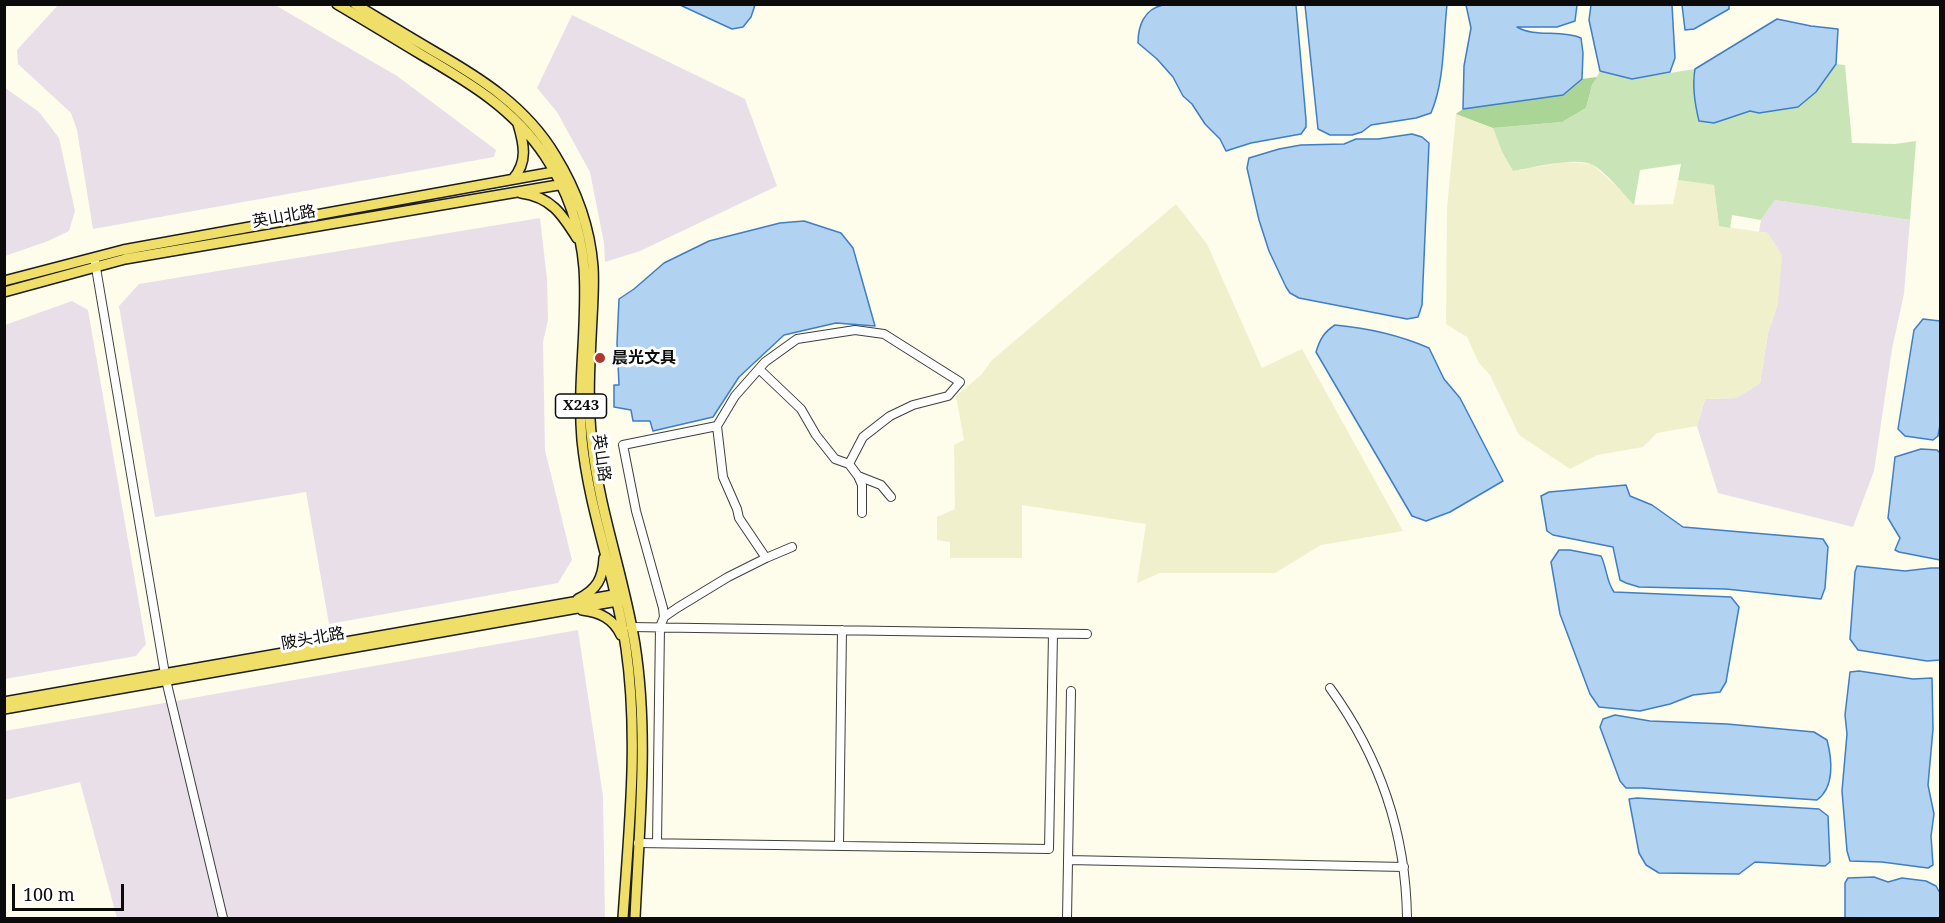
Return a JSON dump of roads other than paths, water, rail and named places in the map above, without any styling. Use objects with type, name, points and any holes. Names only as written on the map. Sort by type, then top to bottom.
[{"type":"main road","name":"英山路","points":[[337,4],[482,91],[518,121],[559,171]]},
{"type":"main road","name":"英山路","points":[[355,4],[481,79],[507,98],[540,133],[584,219],[593,266],[594,290],[590,399],[594,462],[621,597],[631,691],[633,742],[623,918]]},
{"type":"main road","points":[[513,179],[521,167],[525,153],[518,121]]},
{"type":"main road","name":"英山北路","points":[[4,292],[95,262],[123,250],[559,171]]},
{"type":"main road","name":"英山路","points":[[566,184],[581,244],[585,290],[581,379],[582,430],[589,486],[603,547],[631,627],[638,668],[642,752],[634,918]]},
{"type":"main road","name":"英山北路","points":[[4,281],[95,262],[125,259],[566,184]]},
{"type":"main road","points":[[515,192],[549,202],[563,217],[581,244]]},
{"type":"main road","points":[[573,606],[598,584],[603,568],[603,547]]},
{"type":"main road","name":"陂头北路","points":[[4,702],[166,677],[621,597]]},
{"type":"main road","points":[[573,606],[608,618],[619,631],[626,646]]},
{"type":"main road","name":"陂头北路","points":[[4,709],[166,677]]},
{"type":"street","points":[[95,262],[166,677],[223,918]]},
{"type":"street","points":[[766,558],[739,519],[723,477],[717,426],[735,396],[765,362],[797,339],[855,330],[884,334],[960,382],[948,396],[913,405],[890,416],[862,437],[849,464]]},
{"type":"street","points":[[759,369],[801,409],[816,435],[835,459],[849,464],[858,476],[862,485],[862,513]]},
{"type":"street","points":[[664,617],[636,511],[623,445],[717,426]]},
{"type":"street","points":[[858,476],[881,485],[891,496]]},
{"type":"street","points":[[657,843],[660,627],[664,617],[728,577],[792,547]]},
{"type":"street","points":[[631,627],[1087,634]]},
{"type":"street","points":[[839,846],[842,630]]},
{"type":"street","points":[[638,843],[1049,849],[1053,634]]},
{"type":"street","points":[[1330,688],[1357,729],[1379,773],[1392,810],[1404,867],[1407,918]]},
{"type":"street","points":[[1067,918],[1071,691]]},
{"type":"street","points":[[1068,860],[1404,867]]},
{"type":"water","points":[[1682,4],[1729,5],[1729,9],[1694,29],[1685,30]]},
{"type":"water","points":[[680,5],[755,5],[751,17],[743,27],[732,29]]},
{"type":"water","points":[[1163,5],[1296,5],[1306,120],[1306,127],[1301,134],[1251,143],[1226,151],[1220,139],[1183,96],[1173,77],[1138,43],[1143,19],[1151,10]]},
{"type":"water","points":[[1305,5],[1447,5],[1441,74],[1431,113],[1416,118],[1371,125],[1362,132],[1352,135],[1330,135],[1318,129]]},
{"type":"water","points":[[1466,5],[1577,5],[1575,21],[1557,27],[1517,27],[1532,32],[1565,34],[1581,38],[1582,79],[1563,95],[1463,109],[1464,66],[1471,28]]},
{"type":"water","points":[[1591,5],[1672,5],[1675,58],[1670,72],[1632,79],[1600,71],[1589,20]]},
{"type":"water","points":[[1777,19],[1838,29],[1836,64],[1816,92],[1798,107],[1759,113],[1750,111],[1714,123],[1699,121],[1694,95],[1695,69]]},
{"type":"water","points":[[1412,134],[1422,137],[1429,143],[1422,305],[1418,317],[1407,319],[1299,298],[1290,293],[1269,251],[1259,220],[1247,168],[1249,158],[1301,145],[1344,144],[1356,139],[1378,139]]},
{"type":"water","points":[[804,221],[841,233],[853,248],[875,326],[836,323],[784,335],[739,377],[713,417],[653,431],[650,421],[633,421],[631,410],[614,407],[614,385],[619,385],[617,343],[619,299],[664,263],[709,241],[780,223]]},
{"type":"water","points":[[1923,319],[1940,321],[1940,425],[1938,436],[1933,440],[1905,436],[1898,429],[1914,330]]},
{"type":"water","points":[[1335,325],[1383,333],[1429,348],[1444,379],[1460,398],[1503,481],[1450,512],[1426,521],[1412,516],[1316,352],[1323,336]]},
{"type":"water","points":[[1921,449],[1937,450],[1940,453],[1940,560],[1895,550],[1900,538],[1888,518],[1895,457]]},
{"type":"water","points":[[1626,485],[1630,496],[1652,505],[1683,527],[1823,539],[1828,547],[1825,588],[1821,599],[1726,589],[1639,587],[1620,580],[1613,547],[1553,535],[1547,531],[1541,496],[1549,492]]},
{"type":"water","points":[[1559,550],[1601,556],[1614,592],[1731,597],[1739,607],[1726,682],[1720,692],[1693,695],[1670,704],[1640,711],[1599,707],[1590,694],[1560,614],[1551,562]]},
{"type":"water","points":[[1857,566],[1905,571],[1940,568],[1940,660],[1927,661],[1858,650],[1850,639]]},
{"type":"water","points":[[1859,671],[1913,679],[1932,678],[1933,729],[1928,785],[1934,814],[1931,836],[1933,865],[1928,868],[1882,862],[1850,861],[1847,851],[1842,791],[1847,734],[1845,715],[1850,672]]},
{"type":"water","points":[[1615,715],[1650,721],[1727,724],[1814,732],[1827,740],[1831,772],[1827,788],[1817,800],[1626,788],[1620,781],[1600,727],[1603,719]]},
{"type":"water","points":[[1629,799],[1819,809],[1828,816],[1830,862],[1825,866],[1755,862],[1739,874],[1659,873],[1646,865],[1639,853]]},
{"type":"water","points":[[1874,877],[1888,882],[1902,878],[1926,881],[1936,886],[1940,893],[1940,918],[1845,918],[1845,883],[1848,878]]},
{"type":"place","name":"晨光文具","points":[[600,358]]}]
